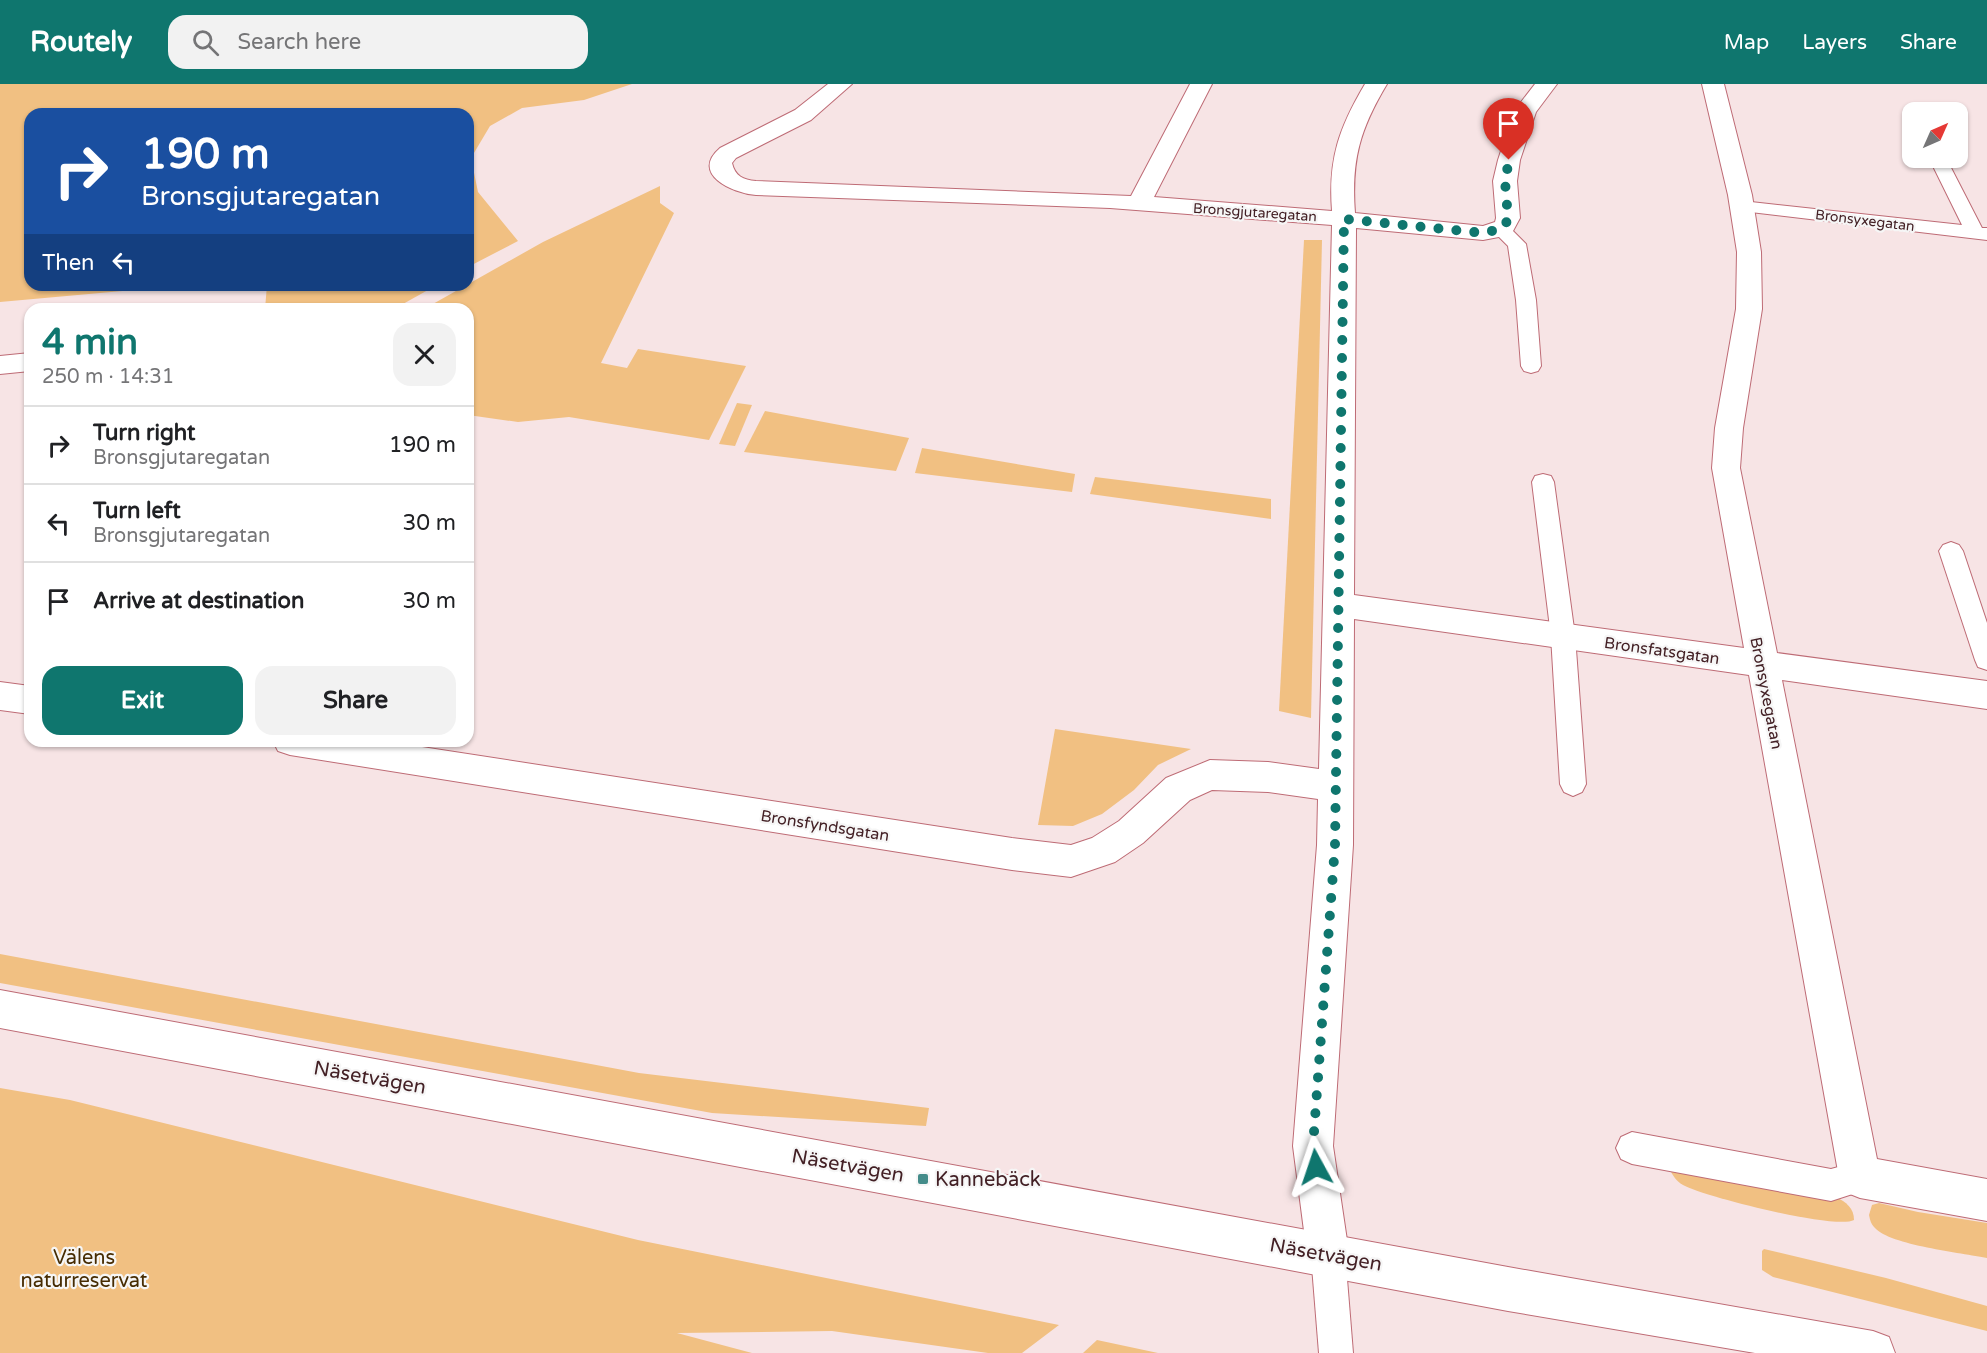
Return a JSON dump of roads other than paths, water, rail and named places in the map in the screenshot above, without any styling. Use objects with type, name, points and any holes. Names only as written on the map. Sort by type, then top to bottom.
[{"type":"street","name":"Bronsgjutaregatan","points":[[842,84],[803,115],[728,153],[721,159],[720,166],[727,178],[737,185],[846,193],[994,195],[1139,203],[1344,219],[1483,233],[1500,229]]},
{"type":"street","points":[[1139,203],[1201,84]]},
{"type":"street","points":[[1328,1254],[1313,1146],[1335,845],[1344,219],[1342,170],[1350,135],[1361,108],[1376,84]]},
{"type":"street","points":[[1500,229],[1505,226],[1508,218],[1505,181],[1518,128],[1525,111],[1546,84]]},
{"type":"street","name":"Bronsyxegatan","points":[[1713,84],[1742,206],[1751,267],[1749,311],[1726,439],[1726,468],[1860,1177]]},
{"type":"street","points":[[0,365],[24,363]]},
{"type":"street","name":"Bronsfatsgatan","points":[[1338,605],[1987,695]]},
{"type":"street","points":[[0,696],[24,699]]},
{"type":"street","name":"Bronsfyndsgatan","points":[[328,747],[1000,852],[1071,861],[1102,851],[1131,832],[1178,789],[1210,775],[1268,777],[1336,787]]},
{"type":"street","name":"Näsetvägen","points":[[0,1009],[1508,1289],[1873,1353]]},
{"type":"street","points":[[1860,1177],[1987,1200]]},
{"type":"lane","points":[[1944,168],[1981,234]]},
{"type":"lane","name":"Bronsyxegatan","points":[[1742,206],[1981,234]]},
{"type":"lane","points":[[1500,229],[1517,244],[1526,300],[1532,366]]},
{"type":"lane","points":[[1543,482],[1563,636],[1573,784]]},
{"type":"lane","points":[[1951,551],[1987,660]]},
{"type":"lane","points":[[1632,1148],[1831,1185],[1860,1177]]},
{"type":"lane","points":[[1328,1254],[1336,1353]]},
{"type":"place","name":"Kannebäck","points":[[923,1179]]},
{"type":"park label","name":"Välens naturreservat","points":[[84,1268]]}]
